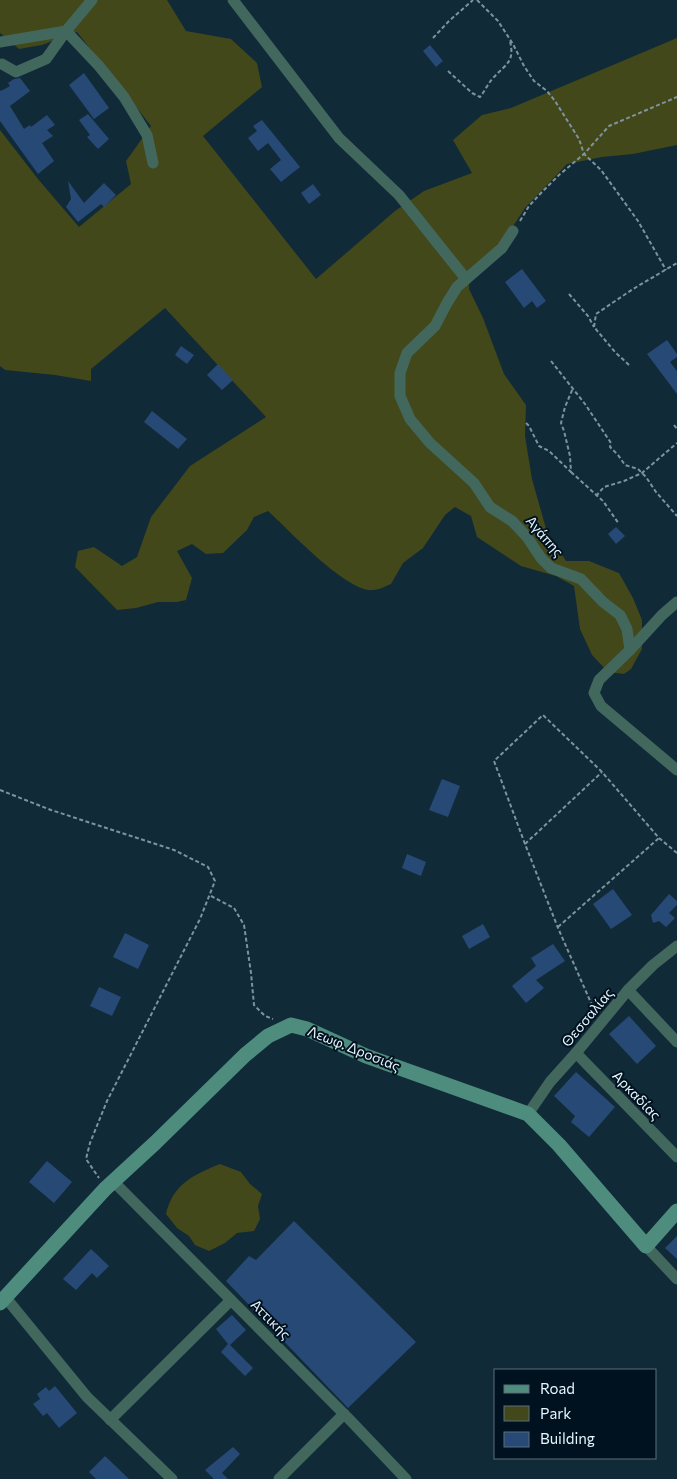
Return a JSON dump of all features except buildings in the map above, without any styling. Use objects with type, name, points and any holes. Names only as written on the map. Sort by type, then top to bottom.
[{"type":"street","points":[[1,62],[16,72],[46,59],[92,0]]},
{"type":"street","points":[[233,0],[339,138],[399,194],[466,279]]},
{"type":"street","points":[[0,42],[66,31]]},
{"type":"street","points":[[66,31],[99,66],[124,97],[147,135],[153,163]]},
{"type":"street","name":"Αγάπης","points":[[514,231],[502,248],[457,287],[435,326],[407,353],[400,373],[400,396],[410,419],[430,444],[474,483],[490,506],[512,521],[551,568],[581,579],[603,602],[620,615],[627,629],[630,650]]},
{"type":"street","points":[[677,602],[599,680],[594,692],[596,700],[601,706],[677,770]]},
{"type":"street","name":"Θεσσαλίας","points":[[528,1114],[550,1082],[576,1054],[628,990],[653,965],[677,946]]},
{"type":"street","points":[[628,990],[677,1042]]},
{"type":"street","name":"Λεωφ. Δροσιάς","points":[[3,1301],[33,1266],[110,1186],[156,1144],[245,1055],[268,1036],[292,1025],[307,1029],[366,1056],[528,1114],[559,1145],[646,1246]]},
{"type":"street","name":"Αρκαδίας","points":[[576,1054],[677,1158]]},
{"type":"street","name":"Αττικής","points":[[110,1186],[231,1300],[406,1479]]},
{"type":"street","points":[[677,1211],[646,1246],[677,1279]]},
{"type":"street","points":[[110,1420],[231,1300]]},
{"type":"street","points":[[3,1301],[87,1397],[172,1479]]},
{"type":"street","points":[[279,1479],[344,1414]]},
{"type":"path","points":[[433,38],[449,21],[475,0],[498,21],[534,81],[555,100],[579,140],[584,154],[601,170],[638,221],[666,270]]},
{"type":"path","points":[[448,71],[472,93],[480,97],[493,78],[510,62],[512,50],[510,39]]},
{"type":"path","points":[[514,231],[535,200],[559,175],[584,154],[609,126],[677,97]]},
{"type":"path","points":[[594,327],[596,314],[677,263]]},
{"type":"path","points":[[569,294],[615,352],[629,365]]},
{"type":"path","points":[[551,361],[573,388],[611,443],[610,447],[626,465],[642,472],[659,496],[677,516]]},
{"type":"path","points":[[572,472],[570,456],[561,423],[564,408],[573,388]]},
{"type":"path","points":[[526,423],[539,446],[549,451],[572,472],[611,511],[619,524]]},
{"type":"path","points":[[674,425],[677,429]]},
{"type":"path","points":[[596,496],[604,486],[624,481],[642,472],[677,443]]},
{"type":"path","points":[[600,1023],[558,928],[494,761],[543,715],[602,772],[659,838],[677,853]]},
{"type":"path","points":[[525,844],[602,772]]},
{"type":"path","points":[[0,790],[51,810],[174,850],[208,867],[215,882],[200,920],[107,1101],[90,1143],[86,1159],[110,1186]]},
{"type":"path","points":[[558,928],[659,838]]},
{"type":"path","points":[[210,895],[234,908],[244,924],[252,973],[254,1005],[265,1016],[292,1025]]},
{"type":"green space","points":[[0,0],[167,0],[186,31],[231,39],[257,63],[262,87],[203,136],[316,279],[395,211],[424,191],[472,173],[453,140],[482,115],[511,108],[677,38],[677,145],[567,164],[525,208],[500,246],[469,271],[469,289],[483,318],[504,374],[526,405],[525,436],[532,479],[547,532],[566,561],[589,561],[619,573],[633,598],[642,620],[642,649],[631,669],[624,674],[608,672],[592,655],[580,629],[574,586],[556,576],[521,566],[477,537],[471,516],[455,507],[445,515],[423,548],[403,563],[391,584],[375,590],[362,588],[334,571],[303,545],[268,511],[254,517],[247,530],[223,553],[206,554],[192,544],[177,551],[192,578],[186,600],[158,602],[136,608],[117,610],[75,567],[78,551],[94,547],[122,566],[137,557],[151,517],[190,466],[266,417],[165,308],[91,369],[91,381],[5,370],[0,366],[0,130],[79,227],[131,184],[126,161],[151,126],[77,32],[42,45],[19,49],[0,33]]},
{"type":"green space","points":[[220,1164],[241,1172],[250,1184],[262,1194],[258,1206],[260,1219],[254,1231],[237,1233],[225,1243],[209,1251],[195,1245],[189,1236],[177,1228],[166,1214],[169,1204],[179,1188],[201,1172]]}]
